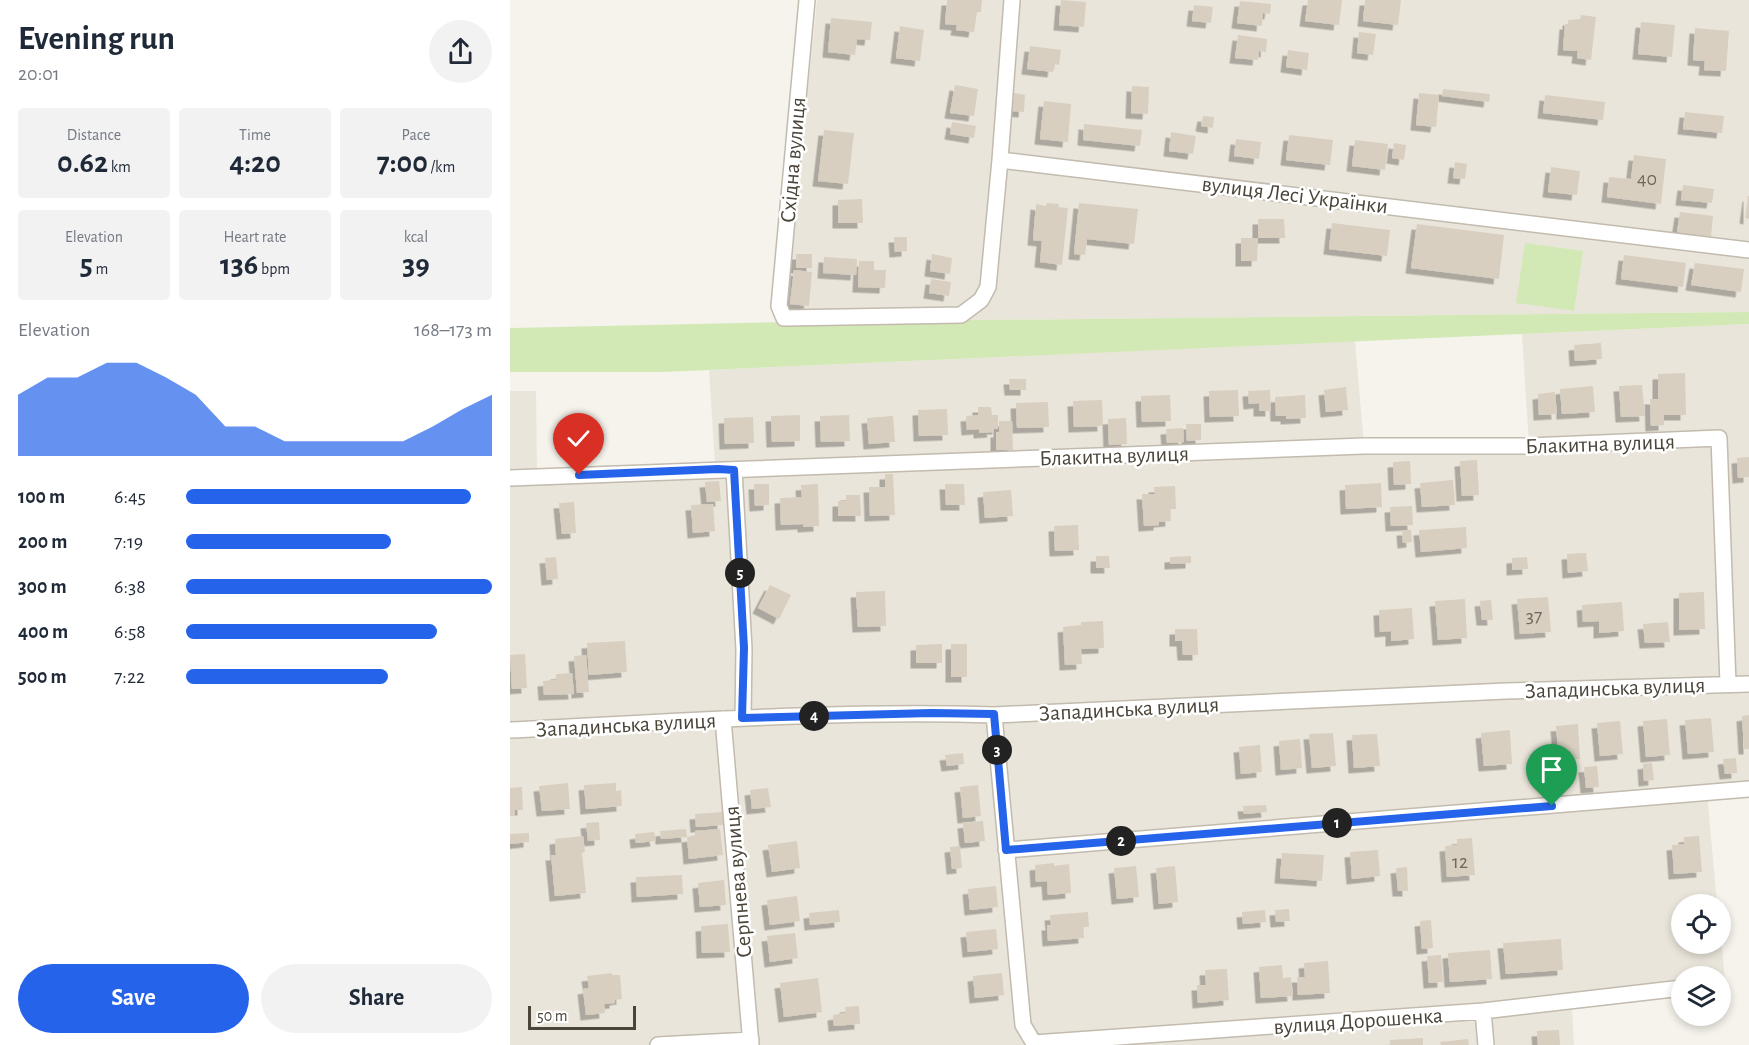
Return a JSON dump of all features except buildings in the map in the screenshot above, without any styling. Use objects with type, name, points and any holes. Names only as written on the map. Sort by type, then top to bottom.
[{"type":"street","name":"Східна вулиця","points":[[807,0],[779,306],[784,318],[961,315],[981,300],[988,287],[1000,160]]},
{"type":"street","points":[[1000,160],[1012,0]]},
{"type":"street","name":"вулиця Лесі Українки","points":[[1000,160],[1749,250]]},
{"type":"street","name":"Блакитна вулиця","points":[[510,478],[1364,446],[1529,446],[1719,438],[1728,684]]},
{"type":"street","points":[[734,470],[744,648],[742,718]]},
{"type":"street","name":"Западинська вулиця","points":[[510,730],[742,718],[931,713],[994,714],[1506,691],[1749,684]]},
{"type":"street","points":[[994,714],[1023,1025],[1034,1044]]},
{"type":"street","name":"Серпнева вулиця","points":[[723,719],[751,1043]]},
{"type":"street","points":[[1006,850],[1749,789]]},
{"type":"street","name":"вулиця Дорошенка","points":[[1034,1044],[1483,1011],[1671,989]]},
{"type":"street","points":[[1483,1011],[1486,1045]]},
{"type":"street","points":[[658,1045],[751,1043]]},
{"type":"shaded area","points":[[817,0],[1749,0],[1749,312],[789,322],[794,223]]},
{"type":"shaded area","points":[[1749,324],[1749,789],[1707,793],[1716,894],[1671,894],[1671,954],[1723,954],[1724,966],[1671,966],[1671,997],[1572,1008],[1574,1045],[510,1045],[510,391],[536,391],[537,471],[645,468],[715,463],[709,370],[1355,341],[1364,446],[1529,445],[1522,334]]},
{"type":"green space","points":[[1525,243],[1583,251],[1574,311],[1516,303]]},
{"type":"green space","points":[[1749,312],[1749,324],[663,372],[510,372],[510,328],[789,322]]},
{"type":"route","points":[[579,475],[734,470],[744,648],[742,718],[931,713],[994,714],[1006,850],[1552,806]]}]
